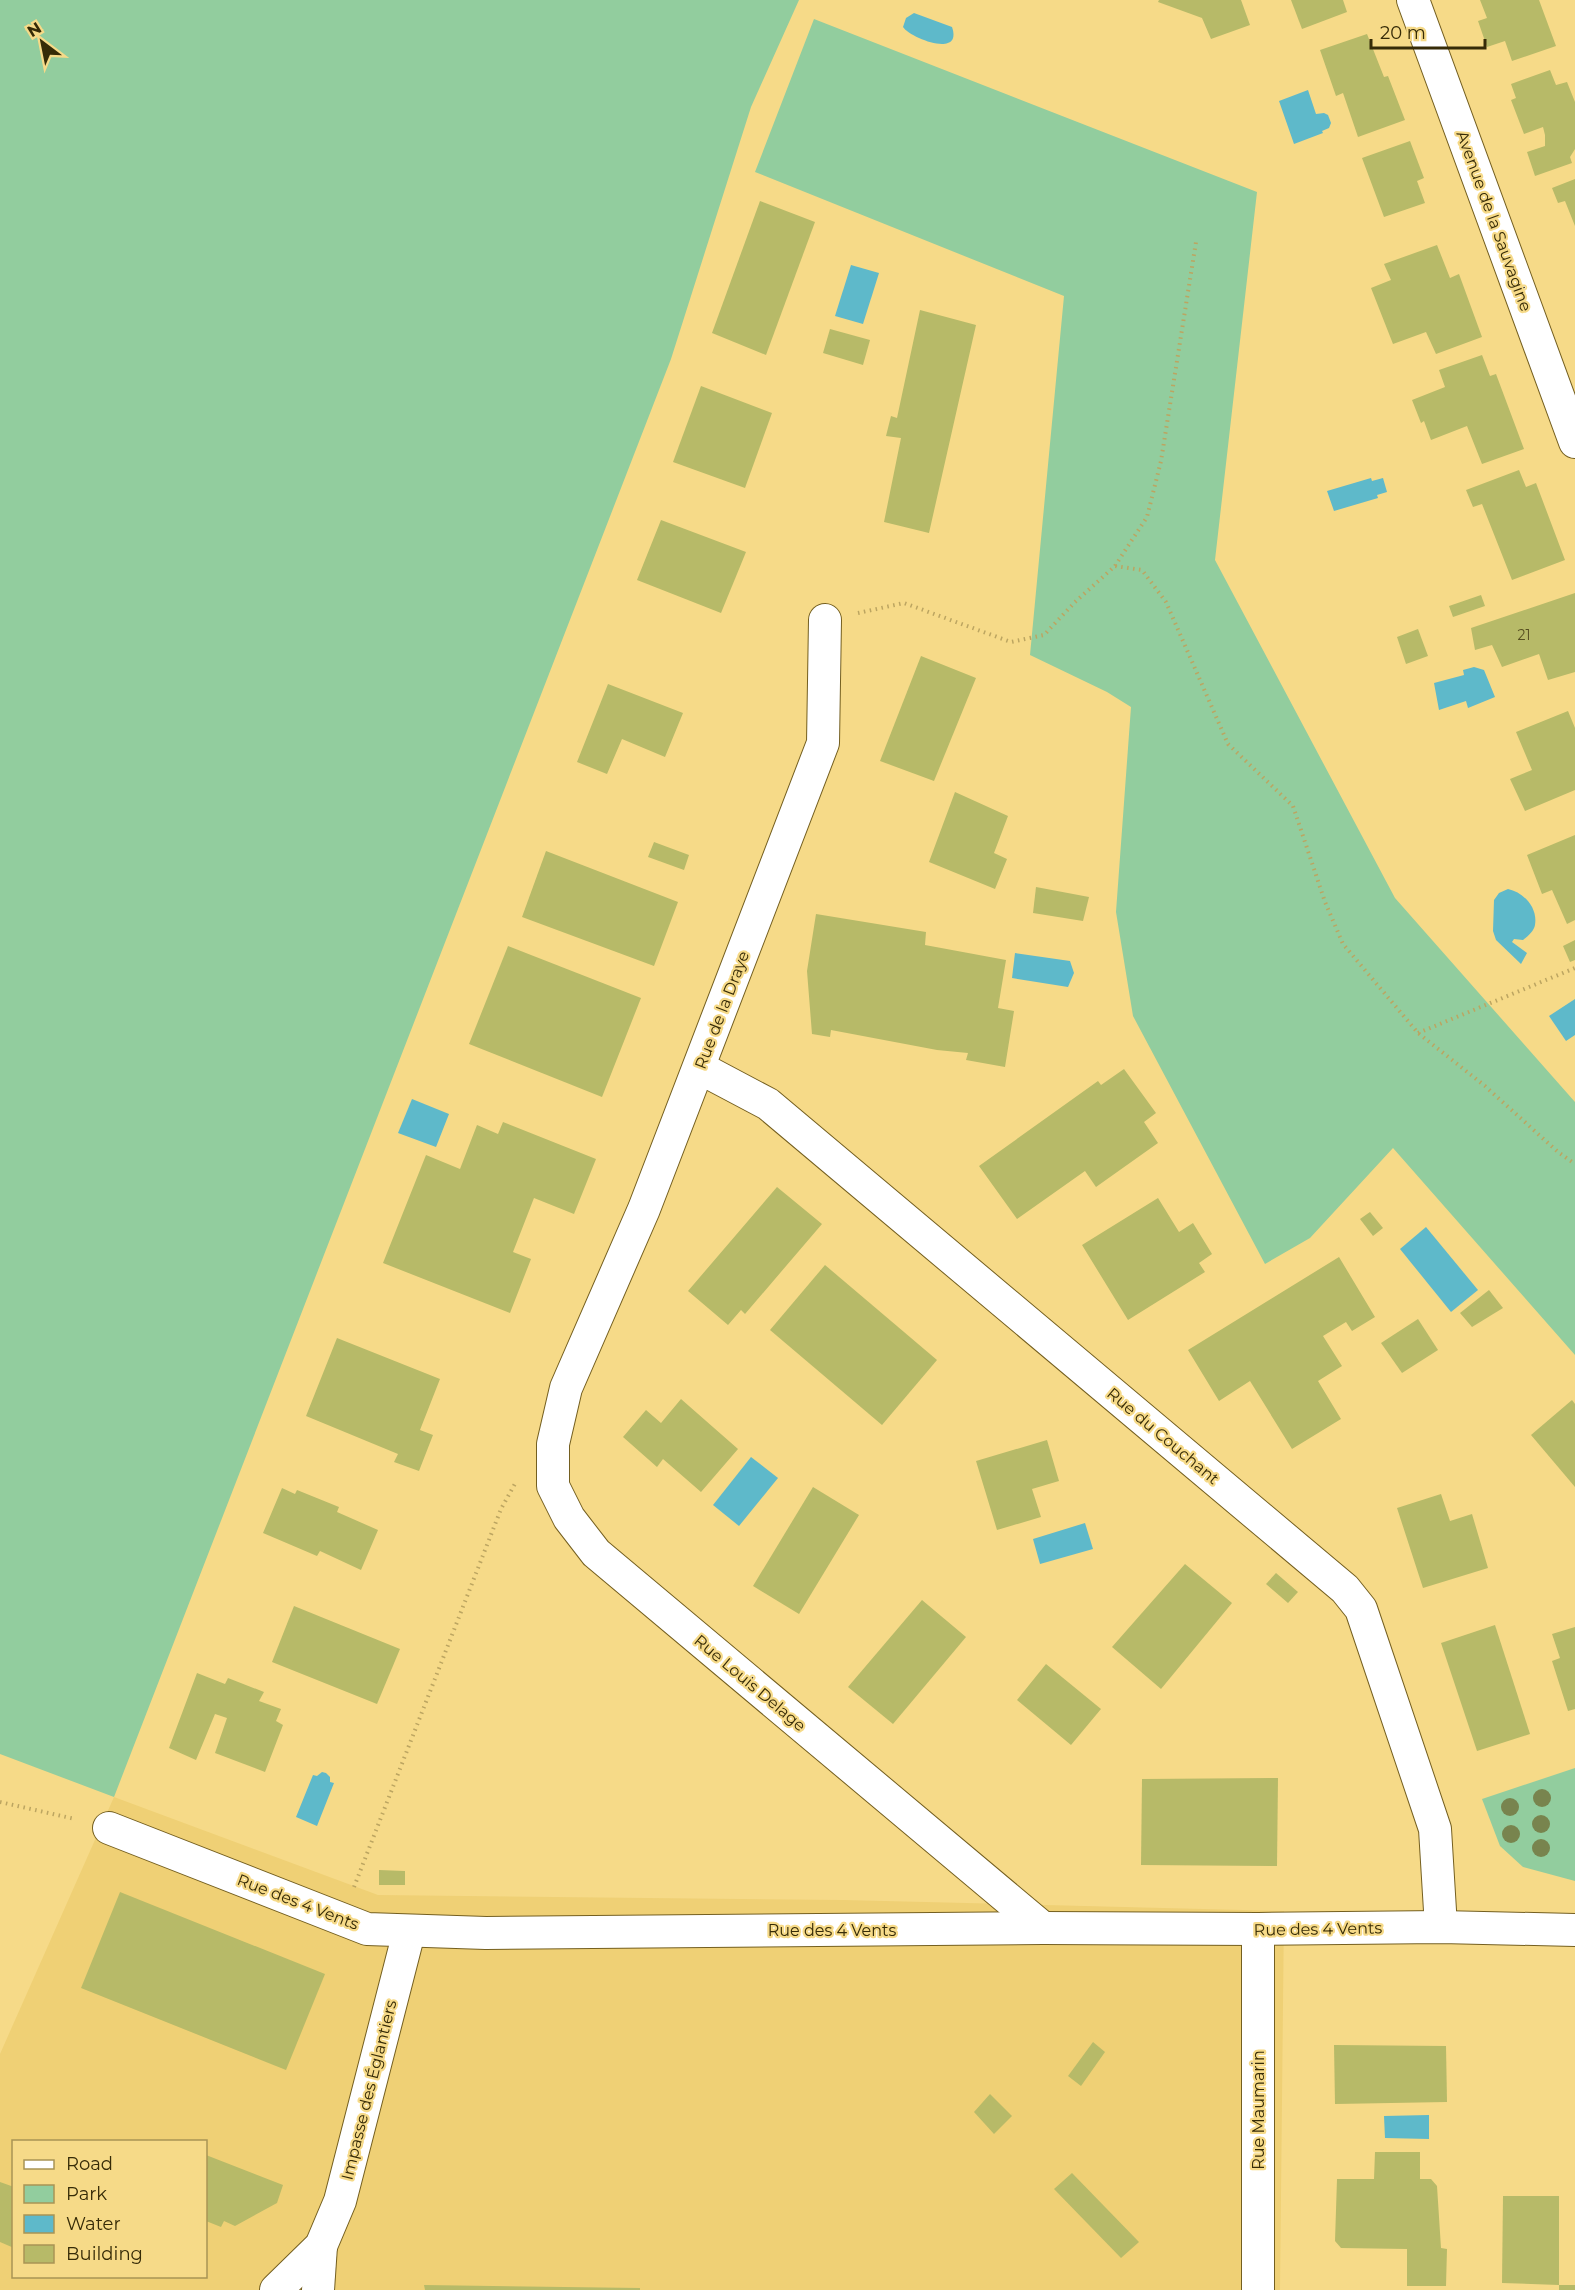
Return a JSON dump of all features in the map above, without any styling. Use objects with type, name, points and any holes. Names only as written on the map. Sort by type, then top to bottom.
[{"type":"street","name":"Avenue de la Sauvagine","points":[[1413,0],[1575,442]]},
{"type":"street","name":"Rue de la Draye","points":[[566,1388],[644,1209],[823,743],[825,620]]},
{"type":"street","name":"Rue du Couchant","points":[[700,1068],[768,1104],[1345,1589],[1361,1609],[1435,1829],[1441,1928]]},
{"type":"street","name":"Rue Louis Delage","points":[[566,1388],[553,1444],[553,1486],[569,1518],[596,1553],[1043,1928]]},
{"type":"street","name":"Rue des 4 Vents","points":[[109,1828],[366,1929],[409,1932],[1043,1928],[1575,1930]]},
{"type":"street","name":"Rue Maumarin","points":[[1258,1929],[1258,2290]]},
{"type":"street","name":"Impasse des Églantiers","points":[[318,2290],[321,2246],[340,2201],[409,1932]]},
{"type":"street","name":"Impasse des Églantiers","points":[[276,2290],[321,2246]]},
{"type":"path","points":[[825,620],[904,603],[1011,642],[1044,635],[1075,602],[1115,566],[1147,517],[1150,506],[1161,461],[1196,242]]},
{"type":"path","points":[[1115,566],[1142,570],[1166,602],[1228,744],[1293,806],[1325,902],[1343,944],[1418,1033],[1485,1086],[1558,1152],[1575,1164]]},
{"type":"path","points":[[1418,1033],[1575,968]]},
{"type":"path","points":[[342,1919],[501,1509],[518,1479]]},
{"type":"path","points":[[0,1802],[109,1828]]},
{"type":"shaded area","points":[[114,1797],[378,1895],[843,1900],[1284,1911],[1280,2290],[0,2290],[0,2054]]},
{"type":"green space","points":[[0,0],[799,0],[751,107],[671,359],[114,1797],[0,1754]]},
{"type":"green space","points":[[814,19],[1257,192],[1215,560],[1395,898],[1575,1102],[1575,1355],[1393,1148],[1310,1238],[1265,1264],[1133,1016],[1116,912],[1131,707],[1107,692],[1030,655],[1064,296],[755,172]]},
{"type":"green space","points":[[1575,1768],[1575,1881],[1523,1867],[1500,1846],[1482,1799]]},
{"type":"water","points":[[914,13],[952,27],[953,37],[950,42],[943,44],[924,40],[903,27],[906,18]]},
{"type":"water","points":[[1308,90],[1316,114],[1328,115],[1331,123],[1329,128],[1322,131],[1323,133],[1294,144],[1279,101]]},
{"type":"water","points":[[851,265],[879,273],[863,324],[835,316]]},
{"type":"water","points":[[1371,478],[1372,481],[1383,478],[1387,492],[1377,495],[1378,498],[1334,511],[1327,491]]},
{"type":"water","points":[[1474,667],[1484,670],[1495,697],[1468,708],[1466,701],[1439,710],[1434,683],[1464,675],[1463,670]]},
{"type":"water","points":[[1508,889],[1524,897],[1534,912],[1532,931],[1523,940],[1514,939],[1512,942],[1527,953],[1521,964],[1496,940],[1493,931],[1494,900],[1499,893]]},
{"type":"water","points":[[1015,953],[1070,961],[1074,973],[1068,987],[1012,978]]},
{"type":"water","points":[[1575,999],[1575,1035],[1566,1041],[1549,1016]]},
{"type":"water","points":[[412,1099],[449,1114],[436,1147],[398,1133]]},
{"type":"water","points":[[1426,1227],[1478,1290],[1451,1312],[1400,1249]]},
{"type":"water","points":[[751,1457],[778,1478],[739,1526],[713,1505]]},
{"type":"water","points":[[1085,1523],[1093,1549],[1040,1564],[1033,1539]]},
{"type":"water","points":[[322,1772],[330,1777],[330,1782],[334,1783],[317,1826],[296,1817],[313,1775],[317,1776]]},
{"type":"water","points":[[1429,2115],[1429,2139],[1385,2138],[1384,2116]]},
{"type":"building","points":[[1159,0],[1241,0],[1250,25],[1211,39],[1202,18],[1158,2]]},
{"type":"building","points":[[1291,0],[1343,0],[1347,12],[1302,29]]},
{"type":"building","points":[[1480,0],[1539,0],[1556,46],[1512,61],[1505,41],[1487,47],[1478,21],[1487,18]]},
{"type":"building","points":[[1367,34],[1384,77],[1388,76],[1405,120],[1358,137],[1343,93],[1336,96],[1320,50]]},
{"type":"building","points":[[1550,70],[1556,85],[1567,82],[1575,102],[1575,149],[1570,157],[1572,163],[1535,176],[1527,152],[1545,146],[1543,127],[1524,134],[1511,100],[1516,98],[1511,84]]},
{"type":"building","points":[[1410,141],[1424,178],[1417,181],[1425,203],[1384,217],[1362,158]]},
{"type":"building","points":[[1575,179],[1575,226],[1565,201],[1558,203],[1552,188]]},
{"type":"building","points":[[760,201],[815,222],[766,355],[712,333]]},
{"type":"building","points":[[1437,245],[1450,278],[1459,274],[1482,337],[1436,354],[1426,332],[1393,344],[1371,288],[1391,280],[1384,264]]},
{"type":"building","points":[[920,310],[976,325],[929,533],[884,522],[901,438],[886,436],[891,416],[897,418]]},
{"type":"building","points":[[830,329],[870,340],[863,365],[823,353]]},
{"type":"building","points":[[1482,355],[1490,376],[1496,374],[1524,449],[1482,464],[1467,426],[1431,440],[1424,421],[1421,423],[1412,400],[1445,387],[1439,370]]},
{"type":"building","points":[[701,386],[772,413],[745,488],[673,462]]},
{"type":"building","points":[[1519,470],[1526,487],[1536,483],[1565,560],[1512,580],[1482,504],[1473,507],[1466,490]]},
{"type":"building","points":[[661,520],[746,552],[721,613],[637,580]]},
{"type":"building","points":[[1575,593],[1575,672],[1548,680],[1539,654],[1502,667],[1492,645],[1475,650],[1471,628]]},
{"type":"building","points":[[1481,595],[1485,606],[1453,617],[1449,606]]},
{"type":"building","points":[[1418,629],[1428,656],[1406,664],[1397,637]]},
{"type":"building","points":[[921,656],[976,678],[934,781],[880,761]]},
{"type":"building","points":[[608,684],[683,713],[665,757],[622,739],[607,774],[577,762]]},
{"type":"building","points":[[1568,711],[1575,728],[1575,790],[1525,811],[1510,779],[1532,770],[1516,732]]},
{"type":"building","points":[[955,792],[1008,816],[994,853],[1007,859],[995,889],[929,862]]},
{"type":"building","points":[[1575,835],[1575,920],[1567,924],[1552,890],[1542,894],[1527,855]]},
{"type":"building","points":[[654,842],[689,855],[684,870],[648,857]]},
{"type":"building","points":[[546,851],[678,902],[654,966],[522,917]]},
{"type":"building","points":[[1036,887],[1089,897],[1083,921],[1033,913]]},
{"type":"building","points":[[816,914],[926,932],[925,945],[1006,960],[998,1008],[1014,1011],[1005,1067],[966,1060],[968,1053],[937,1050],[831,1030],[830,1037],[812,1034],[807,971]]},
{"type":"building","points":[[1575,940],[1575,960],[1570,962],[1563,946]]},
{"type":"building","points":[[508,946],[641,998],[602,1097],[469,1044]]},
{"type":"building","points":[[1124,1069],[1156,1113],[1144,1122],[1158,1143],[1096,1187],[1085,1171],[1017,1219],[979,1166],[1098,1081],[1101,1085]]},
{"type":"building","points":[[503,1122],[596,1159],[574,1214],[534,1198],[513,1252],[531,1259],[510,1313],[383,1263],[426,1155],[460,1169],[477,1125],[498,1134]]},
{"type":"building","points":[[777,1187],[822,1224],[745,1314],[741,1310],[728,1325],[688,1291]]},
{"type":"building","points":[[1158,1198],[1179,1232],[1193,1223],[1212,1254],[1199,1263],[1205,1272],[1128,1320],[1082,1245]]},
{"type":"building","points":[[1370,1212],[1383,1228],[1373,1236],[1360,1219]]},
{"type":"building","points":[[1339,1257],[1375,1317],[1352,1331],[1346,1322],[1323,1336],[1342,1366],[1318,1381],[1341,1419],[1292,1449],[1250,1381],[1219,1401],[1188,1350]]},
{"type":"building","points":[[825,1265],[937,1360],[882,1425],[770,1330]]},
{"type":"building","points":[[1489,1290],[1503,1308],[1472,1327],[1460,1313]]},
{"type":"building","points":[[1418,1319],[1438,1350],[1402,1373],[1381,1343]]},
{"type":"building","points":[[337,1338],[440,1379],[420,1430],[433,1435],[419,1471],[394,1462],[398,1454],[306,1416]]},
{"type":"building","points":[[681,1399],[738,1449],[701,1492],[663,1459],[657,1467],[623,1437],[646,1410],[661,1423]]},
{"type":"building","points":[[1572,1400],[1575,1404],[1575,1487],[1531,1435]]},
{"type":"building","points":[[1047,1440],[1059,1481],[1032,1489],[1041,1517],[997,1530],[976,1461]]},
{"type":"building","points":[[813,1487],[859,1515],[799,1614],[753,1586]]},
{"type":"building","points":[[282,1488],[295,1494],[297,1490],[339,1507],[337,1512],[378,1530],[361,1570],[320,1551],[317,1556],[263,1533]]},
{"type":"building","points":[[1441,1494],[1450,1521],[1472,1514],[1488,1568],[1423,1588],[1397,1508]]},
{"type":"building","points":[[1185,1564],[1232,1603],[1161,1689],[1112,1647]]},
{"type":"building","points":[[1276,1573],[1298,1592],[1288,1603],[1266,1584]]},
{"type":"building","points":[[922,1600],[966,1637],[893,1724],[848,1687]]},
{"type":"building","points":[[294,1606],[400,1649],[377,1704],[272,1662]]},
{"type":"building","points":[[1495,1625],[1530,1734],[1477,1751],[1441,1643]]},
{"type":"building","points":[[1575,1627],[1575,1709],[1568,1711],[1552,1661],[1560,1658],[1552,1634]]},
{"type":"building","points":[[1046,1664],[1101,1709],[1071,1745],[1017,1700]]},
{"type":"building","points":[[197,1673],[225,1684],[228,1678],[264,1692],[259,1701],[281,1709],[276,1721],[283,1725],[265,1772],[215,1753],[227,1718],[215,1714],[196,1760],[169,1748]]},
{"type":"building","points":[[1278,1778],[1277,1866],[1141,1865],[1142,1779]]},
{"type":"building","points":[[379,1870],[405,1871],[405,1885],[379,1885]]},
{"type":"building","points":[[120,1892],[325,1974],[286,2070],[81,1988]]},
{"type":"building","points":[[1093,2042],[1105,2052],[1081,2086],[1068,2076]]},
{"type":"building","points":[[1334,2045],[1446,2046],[1447,2102],[1335,2104]]},
{"type":"building","points":[[990,2094],[1012,2116],[994,2134],[974,2112]]},
{"type":"building","points":[[1375,2152],[1420,2152],[1420,2179],[1431,2179],[1437,2186],[1441,2248],[1447,2249],[1446,2286],[1407,2286],[1407,2249],[1341,2248],[1335,2241],[1337,2179],[1374,2179]]},
{"type":"building","points":[[207,2155],[283,2185],[277,2203],[235,2226],[224,2221],[221,2227],[207,2221]]},
{"type":"building","points":[[1072,2173],[1139,2242],[1121,2258],[1054,2189]]},
{"type":"building","points":[[0,2182],[12,2186],[12,2247],[0,2242]]},
{"type":"building","points":[[1503,2196],[1559,2196],[1559,2285],[1502,2283]]},
{"type":"building","points":[[424,2285],[640,2288],[640,2290],[425,2290]]},
{"type":"building","points":[[1559,2285],[1575,2285],[1575,2290],[1559,2290]]}]
